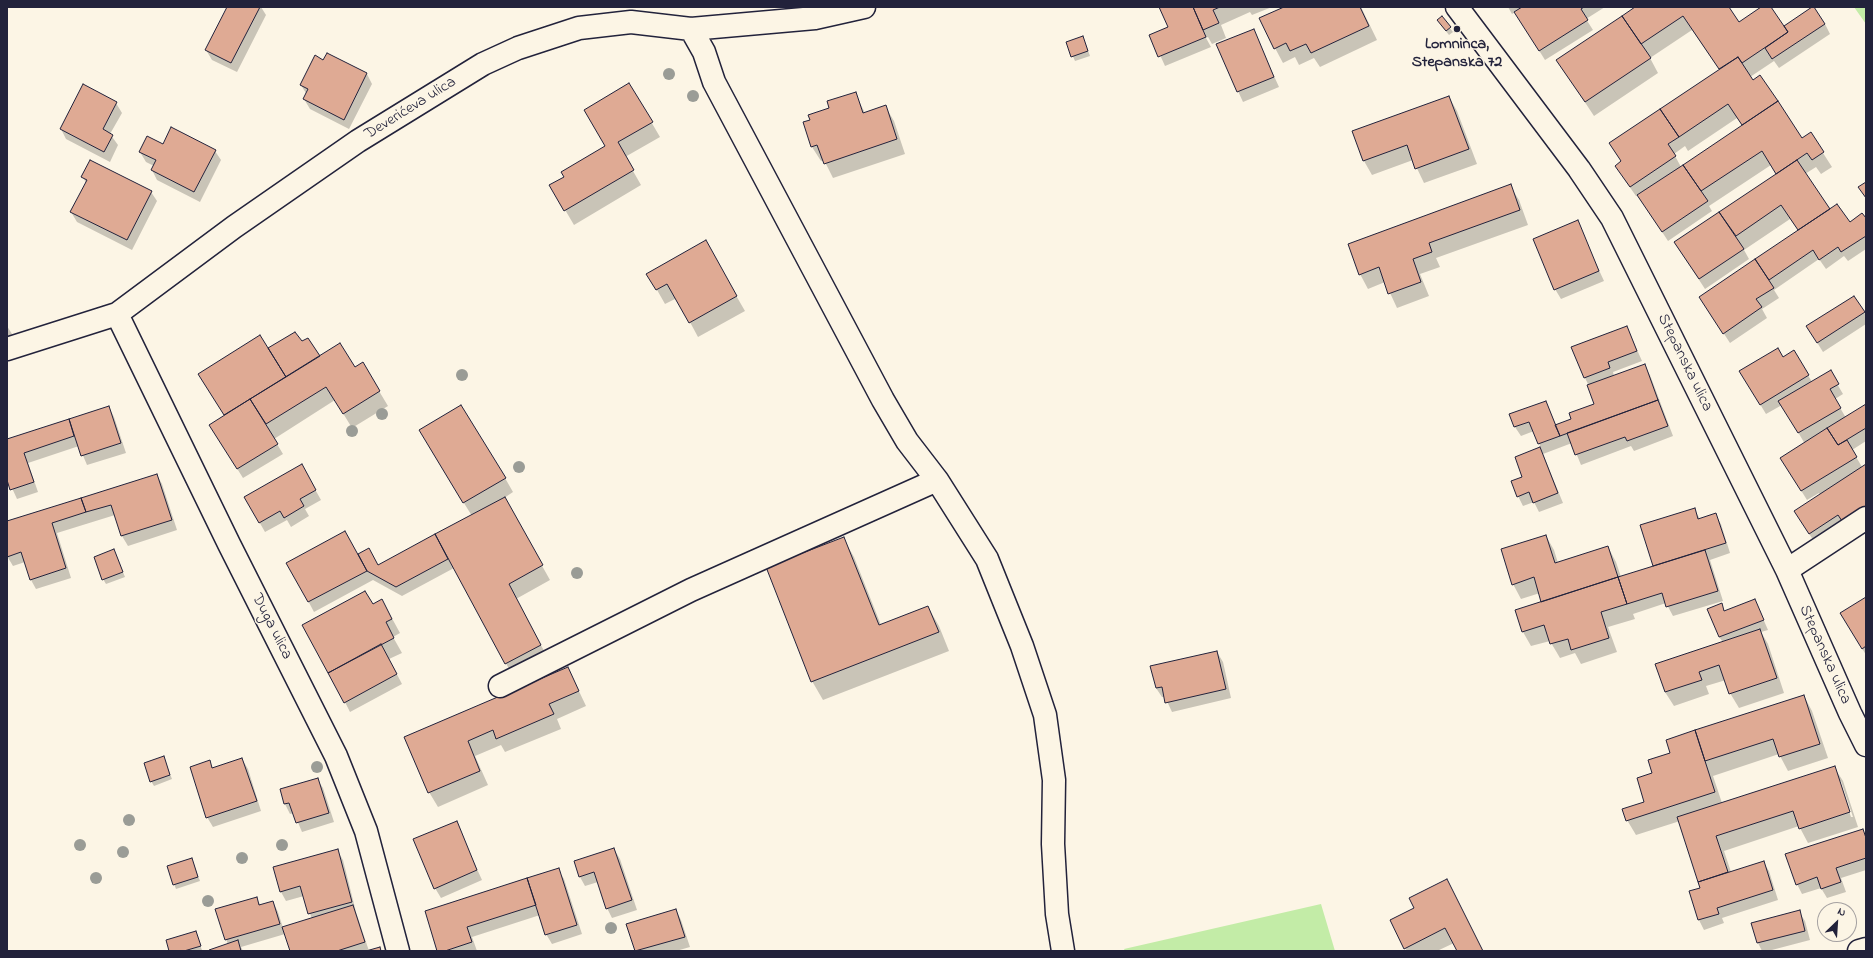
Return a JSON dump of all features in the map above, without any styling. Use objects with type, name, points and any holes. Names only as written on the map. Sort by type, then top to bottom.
[{"type":"street","name":"Deverićeva ulica","points":[[7,349],[117,314],[234,227],[358,142],[483,64],[544,38],[579,28],[631,22],[690,29],[815,18],[864,7]]},
{"type":"street","name":"Stepanska ulica","points":[[1457,7],[1579,169],[1612,218],[1787,570],[1850,713],[1866,745]]},
{"type":"street","points":[[690,29],[704,52],[714,82],[883,400],[907,441],[937,480],[987,559],[1022,646],[1045,715],[1054,780],[1053,844],[1057,914],[1063,951]]},
{"type":"street","name":"Duga ulica","points":[[117,314],[228,544],[336,756],[366,831],[398,951]]},
{"type":"street","points":[[500,686],[691,590],[937,480]]},
{"type":"street","points":[[1787,570],[1866,518]]},
{"type":"street","points":[[1859,951],[1866,949]]},
{"type":"green space","points":[[1854,7],[1866,7],[1866,24]]},
{"type":"green space","points":[[1321,904],[1335,951],[1125,951],[1124,949]]},
{"type":"building","points":[[227,7],[260,7],[231,63],[205,50]]},
{"type":"building","points":[[1159,7],[1193,7],[1206,37],[1158,57],[1149,35],[1168,27]]},
{"type":"building","points":[[1193,7],[1220,7],[1213,10],[1219,23],[1203,30]]},
{"type":"building","points":[[1284,7],[1360,7],[1369,26],[1311,53],[1306,44],[1290,51],[1286,43],[1274,49],[1259,18]]},
{"type":"building","points":[[1522,7],[1584,7],[1581,9],[1588,20],[1539,51],[1514,12]]},
{"type":"building","points":[[1635,7],[1729,7],[1739,22],[1761,7],[1771,7],[1788,32],[1742,63],[1738,57],[1719,69],[1683,16],[1641,44],[1622,16]]},
{"type":"building","points":[[1814,7],[1825,24],[1772,59],[1765,48],[1788,32],[1784,26]]},
{"type":"building","points":[[1442,16],[1451,27],[1446,31],[1437,20]]},
{"type":"building","points":[[1622,16],[1651,58],[1585,102],[1556,60]]},
{"type":"building","points":[[1254,29],[1274,77],[1237,92],[1216,44]]},
{"type":"building","points":[[1083,36],[1088,51],[1071,57],[1066,42]]},
{"type":"building","points":[[327,53],[367,73],[344,120],[303,99],[308,89],[300,85],[315,55],[323,60]]},
{"type":"building","points":[[1738,57],[1753,80],[1760,75],[1778,101],[1742,125],[1728,104],[1679,137],[1660,109]]},
{"type":"building","points":[[629,83],[653,122],[618,142],[634,170],[564,211],[549,185],[564,177],[561,172],[605,146],[584,110]]},
{"type":"building","points":[[83,84],[117,102],[103,129],[113,135],[104,152],[60,129]]},
{"type":"building","points":[[856,92],[863,113],[886,105],[897,139],[824,164],[817,145],[811,147],[803,122],[810,120],[808,115],[829,108],[827,101]]},
{"type":"building","points":[[1449,96],[1469,149],[1415,169],[1407,145],[1363,161],[1352,131]]},
{"type":"building","points":[[1778,101],[1802,138],[1811,132],[1824,152],[1812,160],[1807,153],[1776,174],[1762,151],[1701,191],[1683,165]]},
{"type":"building","points":[[1660,109],[1679,137],[1668,144],[1676,156],[1630,187],[1615,166],[1621,161],[1609,143]]},
{"type":"building","points":[[171,127],[216,150],[194,192],[151,170],[156,160],[139,152],[147,136],[163,144]]},
{"type":"building","points":[[90,160],[152,191],[127,240],[70,212],[87,180],[81,177]]},
{"type":"building","points":[[1797,160],[1830,209],[1798,230],[1781,205],[1736,236],[1719,212]]},
{"type":"building","points":[[1683,165],[1708,201],[1662,232],[1637,195]]},
{"type":"building","points":[[1866,182],[1866,198],[1858,187]]},
{"type":"building","points":[[1511,184],[1520,210],[1429,243],[1432,252],[1413,259],[1421,282],[1388,294],[1379,267],[1359,275],[1348,244]]},
{"type":"building","points":[[1837,204],[1850,222],[1862,213],[1866,218],[1866,236],[1841,252],[1838,247],[1819,260],[1813,250],[1769,280],[1755,259]]},
{"type":"building","points":[[1719,212],[1744,249],[1699,279],[1674,242]]},
{"type":"building","points":[[1578,220],[1599,271],[1554,290],[1533,239]]},
{"type":"building","points":[[706,240],[737,296],[689,323],[667,284],[656,290],[646,274]]},
{"type":"building","points":[[1755,259],[1774,288],[1756,299],[1762,307],[1723,334],[1699,297]]},
{"type":"building","points":[[1854,296],[1865,312],[1817,343],[1806,326]]},
{"type":"building","points":[[1627,326],[1637,351],[1608,362],[1610,368],[1584,378],[1571,347]]},
{"type":"building","points":[[295,332],[302,341],[308,338],[320,356],[286,377],[268,348]]},
{"type":"building","points":[[260,335],[286,377],[224,415],[198,374]]},
{"type":"building","points":[[340,343],[355,367],[363,362],[380,391],[343,414],[326,387],[266,424],[250,399]]},
{"type":"building","points":[[1778,348],[1783,357],[1794,350],[1809,375],[1760,405],[1739,371]]},
{"type":"building","points":[[1645,364],[1658,400],[1560,436],[1555,425],[1571,419],[1569,413],[1594,404],[1587,385]]},
{"type":"building","points":[[1831,370],[1839,384],[1830,389],[1841,408],[1798,433],[1778,401]]},
{"type":"building","points":[[250,399],[278,444],[237,469],[209,425]]},
{"type":"building","points":[[1658,400],[1668,426],[1627,441],[1625,437],[1575,455],[1567,433]]},
{"type":"building","points":[[1546,401],[1560,436],[1538,444],[1529,422],[1514,427],[1509,414]]},
{"type":"building","points":[[1866,404],[1866,428],[1838,445],[1827,428]]},
{"type":"building","points":[[461,405],[506,478],[463,503],[419,430]]},
{"type":"building","points":[[109,406],[121,443],[81,456],[69,419]]},
{"type":"building","points":[[69,419],[74,436],[24,453],[34,482],[10,490],[7,480],[7,439]]},
{"type":"building","points":[[1827,428],[1838,445],[1847,440],[1857,457],[1801,491],[1780,458]]},
{"type":"building","points":[[1540,447],[1558,493],[1533,503],[1529,492],[1517,497],[1511,481],[1522,477],[1515,457]]},
{"type":"building","points":[[302,464],[316,490],[300,499],[304,506],[284,518],[280,511],[259,523],[244,497]]},
{"type":"building","points":[[1866,464],[1866,510],[1844,524],[1838,515],[1809,534],[1794,511]]},
{"type":"building","points":[[157,474],[172,520],[121,536],[111,505],[86,512],[81,498]]},
{"type":"building","points":[[505,497],[543,565],[509,584],[541,645],[505,664],[435,534]]},
{"type":"building","points":[[81,498],[86,512],[52,523],[66,568],[30,580],[21,552],[7,557],[7,521]]},
{"type":"building","points":[[1695,508],[1698,519],[1716,513],[1726,543],[1653,566],[1640,525]]},
{"type":"building","points":[[345,531],[367,571],[308,602],[286,563]]},
{"type":"building","points":[[435,534],[448,559],[396,587],[367,571],[358,554],[369,548],[378,565]]},
{"type":"building","points":[[1546,535],[1555,563],[1608,546],[1618,577],[1541,602],[1534,577],[1512,585],[1501,549]]},
{"type":"building","points":[[844,537],[879,625],[928,606],[939,632],[811,682],[766,567]]},
{"type":"building","points":[[114,549],[123,572],[102,580],[94,557]]},
{"type":"building","points":[[1705,550],[1718,591],[1666,607],[1662,593],[1627,604],[1618,577]]},
{"type":"building","points":[[1618,577],[1627,604],[1601,612],[1609,638],[1571,650],[1568,639],[1550,644],[1544,625],[1522,632],[1515,610]]},
{"type":"building","points":[[365,591],[373,604],[382,599],[392,619],[386,622],[394,638],[328,673],[302,625]]},
{"type":"building","points":[[1866,597],[1866,646],[1862,649],[1840,613]]},
{"type":"building","points":[[1755,599],[1764,620],[1719,637],[1707,609],[1722,603],[1724,611]]},
{"type":"building","points":[[1760,629],[1777,678],[1729,694],[1719,665],[1699,672],[1702,680],[1665,692],[1655,664]]},
{"type":"building","points":[[381,644],[397,674],[344,703],[328,673]]},
{"type":"building","points":[[1217,651],[1226,689],[1165,703],[1162,687],[1156,688],[1150,666]]},
{"type":"building","points":[[568,667],[579,691],[549,704],[554,714],[496,739],[493,730],[468,741],[480,771],[428,793],[404,737]]},
{"type":"building","points":[[1804,695],[1820,744],[1779,757],[1773,739],[1705,761],[1695,730]]},
{"type":"building","points":[[1695,730],[1715,792],[1626,821],[1622,809],[1644,802],[1637,778],[1652,773],[1648,760],[1670,753],[1666,740]]},
{"type":"building","points":[[164,756],[170,775],[150,782],[144,763]]},
{"type":"building","points":[[242,758],[257,801],[206,818],[190,767],[210,760],[212,768]]},
{"type":"building","points":[[1835,766],[1850,812],[1799,829],[1793,811],[1716,836],[1728,872],[1698,882],[1677,817]]},
{"type":"building","points":[[318,778],[329,813],[296,823],[289,803],[284,804],[280,789]]},
{"type":"building","points":[[457,821],[477,870],[434,889],[413,839]]},
{"type":"building","points":[[1863,829],[1866,838],[1866,858],[1836,868],[1841,882],[1821,889],[1817,877],[1796,885],[1785,854]]},
{"type":"building","points":[[614,848],[632,900],[606,909],[594,872],[579,877],[574,861]]},
{"type":"building","points":[[338,849],[352,902],[308,914],[300,886],[280,892],[273,867]]},
{"type":"building","points":[[192,858],[198,877],[173,885],[167,866]]},
{"type":"building","points":[[1764,861],[1773,890],[1717,908],[1719,914],[1698,920],[1689,891],[1700,888],[1698,882]]},
{"type":"building","points":[[559,868],[577,925],[545,935],[527,878]]},
{"type":"building","points":[[527,878],[536,905],[467,927],[472,942],[445,951],[437,951],[425,911]]},
{"type":"building","points":[[1447,879],[1483,951],[1457,951],[1445,928],[1404,949],[1390,920],[1414,908],[1409,898]]},
{"type":"building","points":[[257,897],[259,905],[273,901],[280,924],[225,940],[215,909]]},
{"type":"building","points":[[353,905],[365,942],[337,951],[290,951],[282,927]]},
{"type":"building","points":[[676,909],[685,937],[635,951],[626,924]]},
{"type":"building","points":[[1800,910],[1805,931],[1757,943],[1751,923]]},
{"type":"building","points":[[196,931],[201,946],[184,951],[169,951],[166,940]]},
{"type":"building","points":[[238,940],[241,951],[209,950]]},
{"type":"building","points":[[380,947],[381,951],[366,951]]},
{"type":"place","name":"Lomninca, Stepanska 72","points":[[1457,29]]}]
